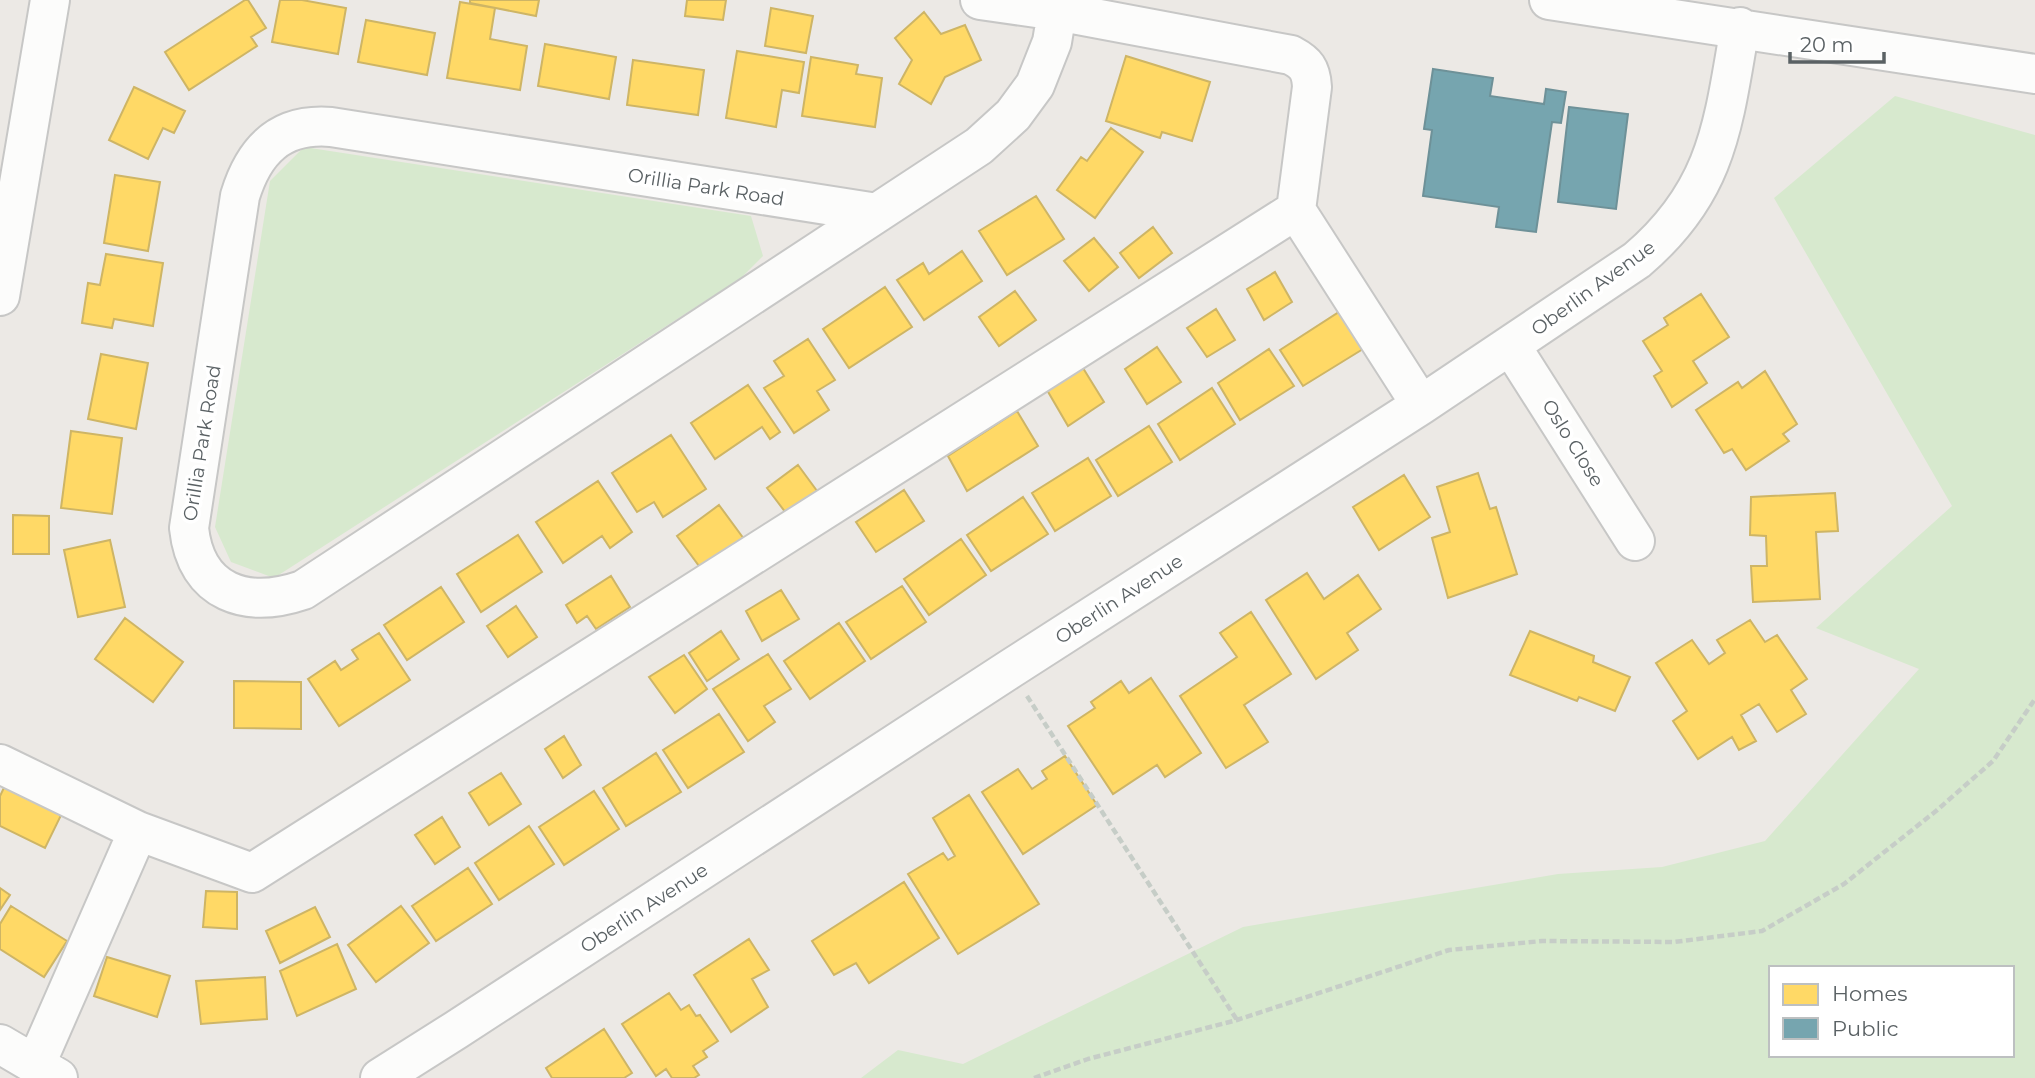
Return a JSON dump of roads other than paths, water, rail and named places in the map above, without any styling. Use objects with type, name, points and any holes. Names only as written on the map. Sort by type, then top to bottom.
[{"type":"street","points":[[0,296],[50,0]]},
{"type":"street","points":[[981,0],[1058,6],[1291,55],[1305,63],[1312,74],[1312,87],[1296,210],[1421,405]]},
{"type":"street","points":[[1549,0],[2035,74]]},
{"type":"street","name":"Orillia Park Road","points":[[877,214],[331,127],[304,128],[275,140],[252,163],[240,196],[189,528],[191,547],[200,565],[212,581],[233,594],[255,599],[279,598],[303,590],[877,214],[979,146],[1013,115],[1030,93],[1045,64],[1058,6]]},
{"type":"street","name":"Oberlin Avenue","points":[[380,1078],[1421,405],[1637,260],[1657,243],[1677,220],[1702,183],[1724,120],[1740,27]]},
{"type":"street","points":[[0,764],[138,831],[252,873],[1296,210]]},
{"type":"street","name":"Oslo Close","points":[[1511,346],[1635,541]]},
{"type":"street","points":[[0,1044],[47,1072],[138,831]]}]
